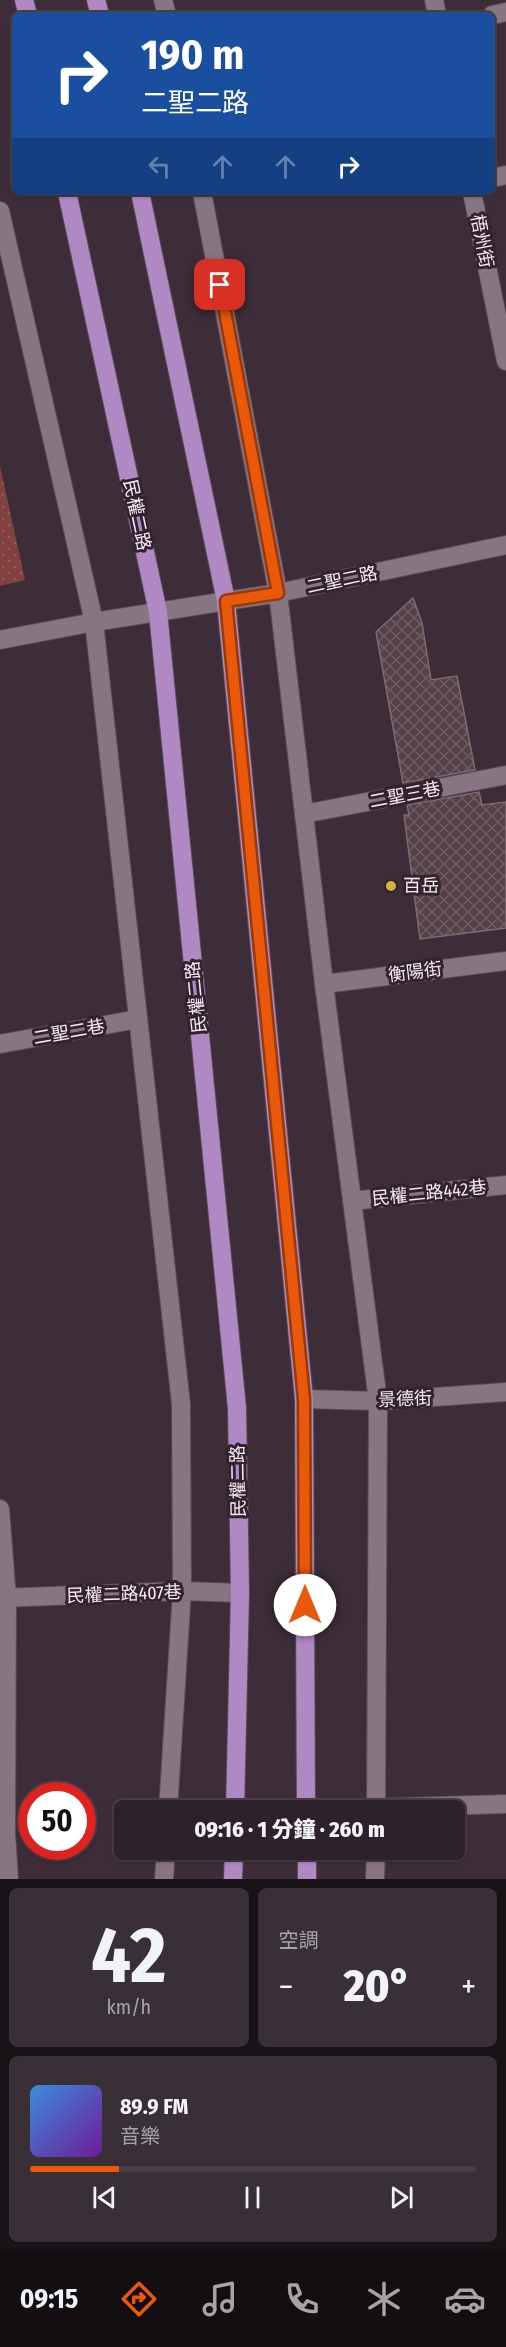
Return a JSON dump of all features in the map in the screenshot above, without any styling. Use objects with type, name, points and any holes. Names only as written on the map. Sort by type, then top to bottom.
[{"type":"main road","name":"民權二路","points":[[69,195],[158,612],[237,1408],[240,1593],[235,1800]]},
{"type":"main road","points":[[141,195],[226,601],[304,1399],[306,1800]]},
{"type":"main road","points":[[233,1879],[234,1860]]},
{"type":"main road","points":[[307,1860],[307,1879]]},
{"type":"street","points":[[203,195],[278,593],[324,984],[378,1401],[376,1800]]},
{"type":"street","name":"梧州街","points":[[473,195],[504,339],[506,361]]},
{"type":"street","points":[[0,211],[94,622],[181,1404],[182,1591],[169,1800]]},
{"type":"street","name":"二聖二路","points":[[0,640],[94,622],[278,593],[506,545]]},
{"type":"street","name":"二聖三巷","points":[[304,814],[506,775]]},
{"type":"street","name":"衡陽街","points":[[324,984],[506,962]]},
{"type":"street","name":"二聖二巷","points":[[0,1044],[138,1019]]},
{"type":"street","name":"民權二路442巷","points":[[352,1201],[506,1185]]},
{"type":"street","name":"景德街","points":[[304,1399],[378,1401],[506,1392]]},
{"type":"street","points":[[0,1509],[4,1598],[3,1833],[9,1879]]},
{"type":"street","name":"民權二路407巷","points":[[4,1598],[182,1591],[240,1593]]},
{"type":"street","points":[[465,1806],[506,1804]]},
{"type":"street","points":[[164,1879],[165,1860]]},
{"type":"street","points":[[375,1860],[375,1879]]},
{"type":"shaded area","points":[[0,466],[25,580],[0,586]]},
{"type":"building","points":[[413,598],[422,623],[431,680],[457,676],[475,770],[403,783],[376,632]]},
{"type":"building","points":[[479,792],[482,805],[506,802],[506,928],[420,939],[404,815],[409,815],[407,805]]},
{"type":"place","name":"百岳","points":[[391,886]]},
{"type":"route","points":[[220,285],[278,593],[226,601],[304,1399],[305,1605]]}]
